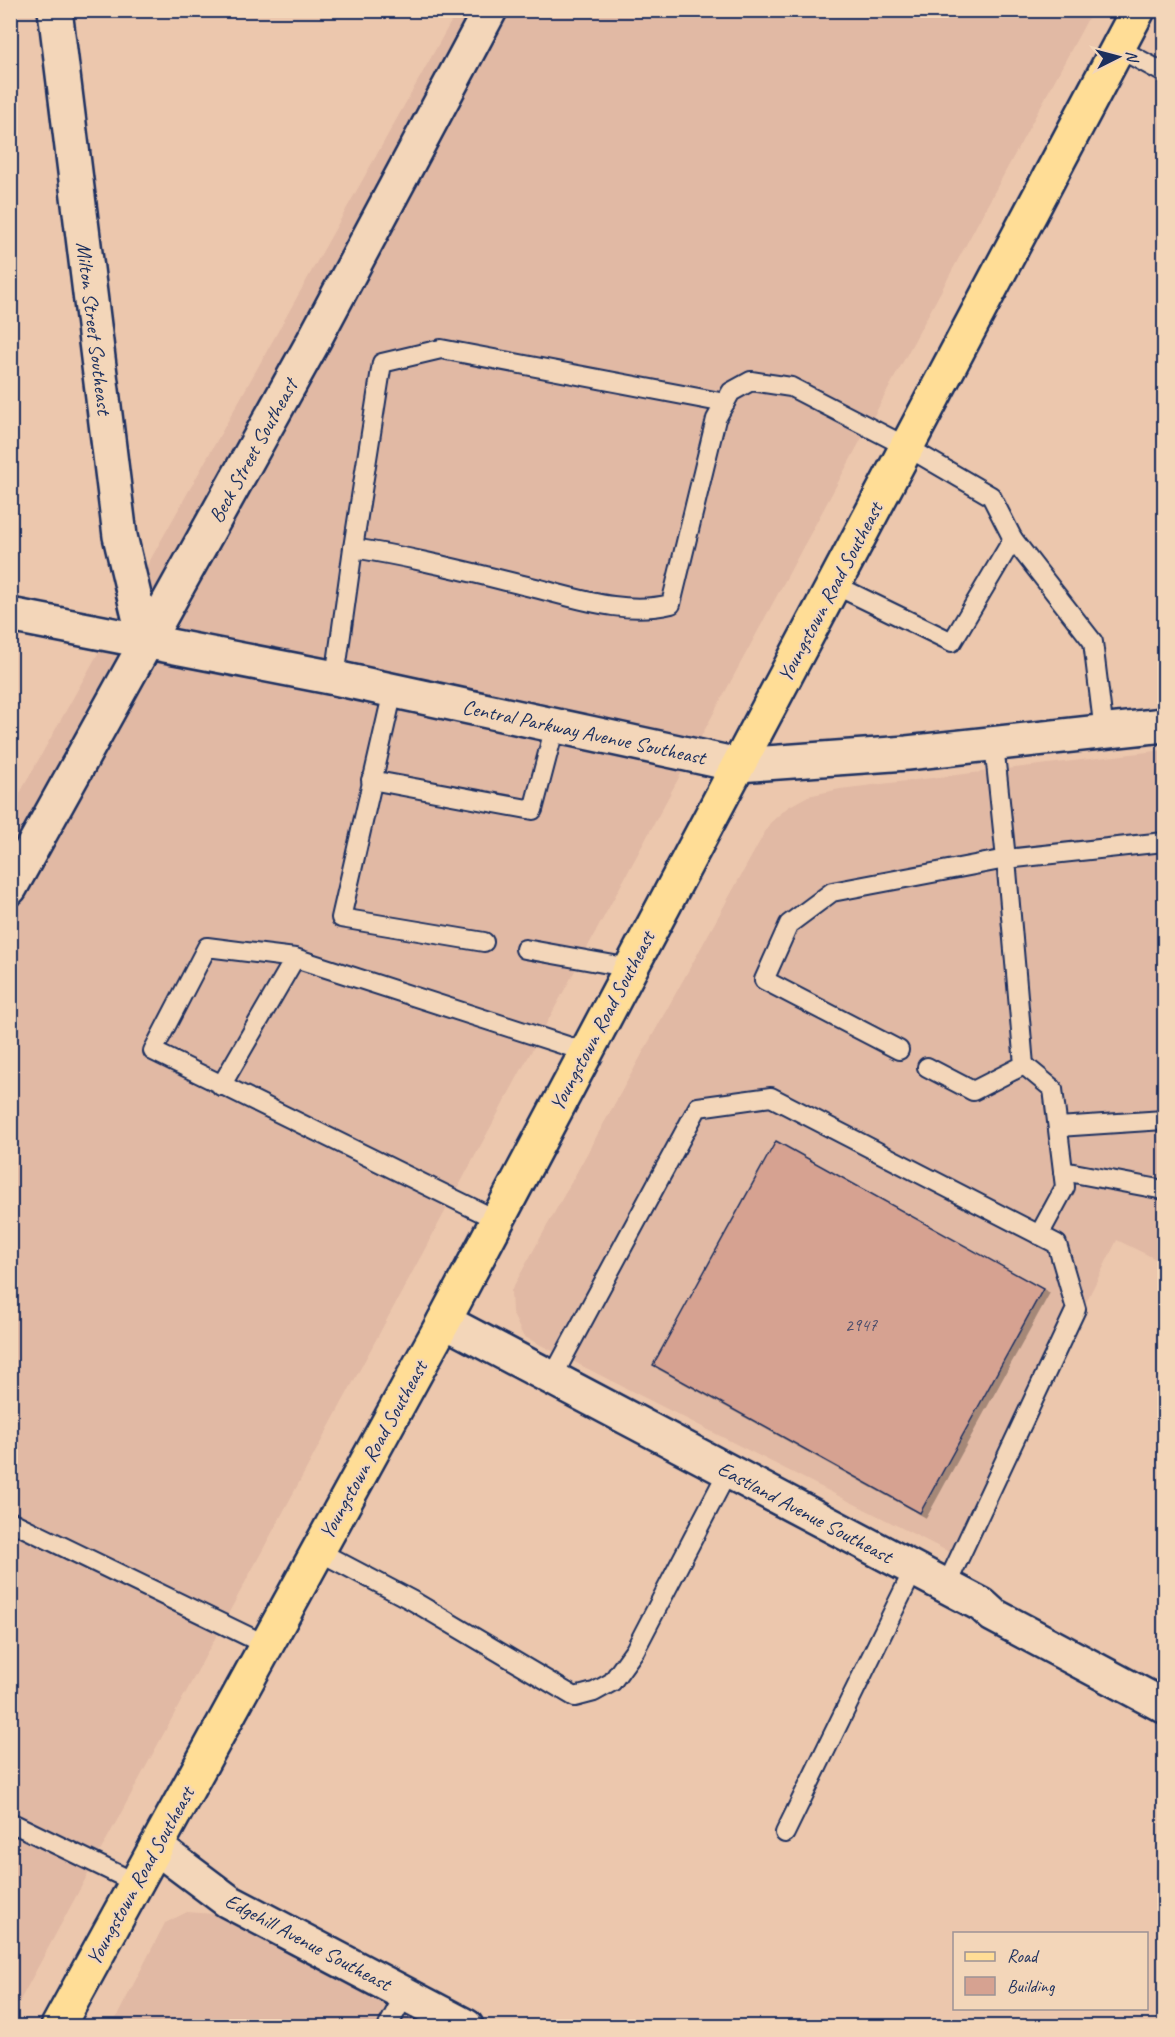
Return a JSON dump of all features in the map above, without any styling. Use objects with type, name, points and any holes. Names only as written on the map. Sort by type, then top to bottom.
[{"type":"main road","name":"Youngstown Road Southeast","points":[[58,2026],[444,1321],[1138,10]]},
{"type":"street","name":"Milton Street Southeast","points":[[55,10],[120,536],[145,642]]},
{"type":"street","name":"Beck Street Southeast","points":[[10,888],[313,342],[490,10]]},
{"type":"street","name":"Central Parkway Avenue Southeast","points":[[10,615],[335,678],[738,765],[907,753],[1164,725]]},
{"type":"street","name":"Eastland Avenue Southeast","points":[[444,1321],[982,1605],[993,1615],[1164,1706]]},
{"type":"street","name":"Edgehill Avenue Southeast","points":[[156,1847],[228,1901],[466,2026]]},
{"type":"lane","points":[[1118,48],[1164,74]]},
{"type":"lane","points":[[335,678],[352,548],[382,363],[441,349],[725,403]]},
{"type":"lane","points":[[352,548],[404,556],[613,606],[651,609],[671,604],[716,418],[731,393],[751,381],[791,387],[907,447],[991,496],[1013,539],[1093,642],[1104,732]]},
{"type":"lane","points":[[833,584],[952,642],[1013,539]]},
{"type":"lane","points":[[393,691],[341,918],[484,942]]},
{"type":"lane","points":[[371,780],[533,810],[555,726]]},
{"type":"lane","points":[[994,744],[1024,1065],[1053,1089],[1065,1187],[1039,1234]]},
{"type":"lane","points":[[899,1050],[764,980],[789,924],[832,892],[1006,859],[1164,842]]},
{"type":"lane","points":[[497,1220],[153,1051],[207,947],[295,958],[586,1052]]},
{"type":"lane","points":[[525,949],[631,968]]},
{"type":"lane","points":[[221,1086],[295,958]]},
{"type":"lane","points":[[927,1067],[973,1091],[1024,1065]]},
{"type":"lane","points":[[552,1378],[698,1107],[771,1097],[1039,1234],[1057,1244],[1076,1309],[946,1586]]},
{"type":"lane","points":[[1058,1127],[1164,1120]]},
{"type":"lane","points":[[1063,1171],[1164,1190]]},
{"type":"lane","points":[[318,1551],[413,1601],[575,1697],[594,1692],[612,1682],[635,1650],[728,1471]]},
{"type":"lane","points":[[10,1521],[266,1646]]},
{"type":"lane","points":[[784,1833],[914,1569]]},
{"type":"lane","points":[[10,1822],[136,1883]]},
{"type":"lane","points":[[388,2026],[405,1994]]},
{"type":"shaded area","points":[[457,11],[1092,11],[11,2017],[11,809]]},
{"type":"shaded area","points":[[1164,750],[1164,1263],[1117,1240],[959,1557],[523,1336],[512,1312],[511,1291],[770,823],[788,807],[808,796],[840,789]]},
{"type":"shaded area","points":[[187,1912],[214,1914],[435,2026],[112,2026],[165,1923]]},
{"type":"building","points":[[776,1141],[1043,1289],[920,1513],[653,1365]]}]
